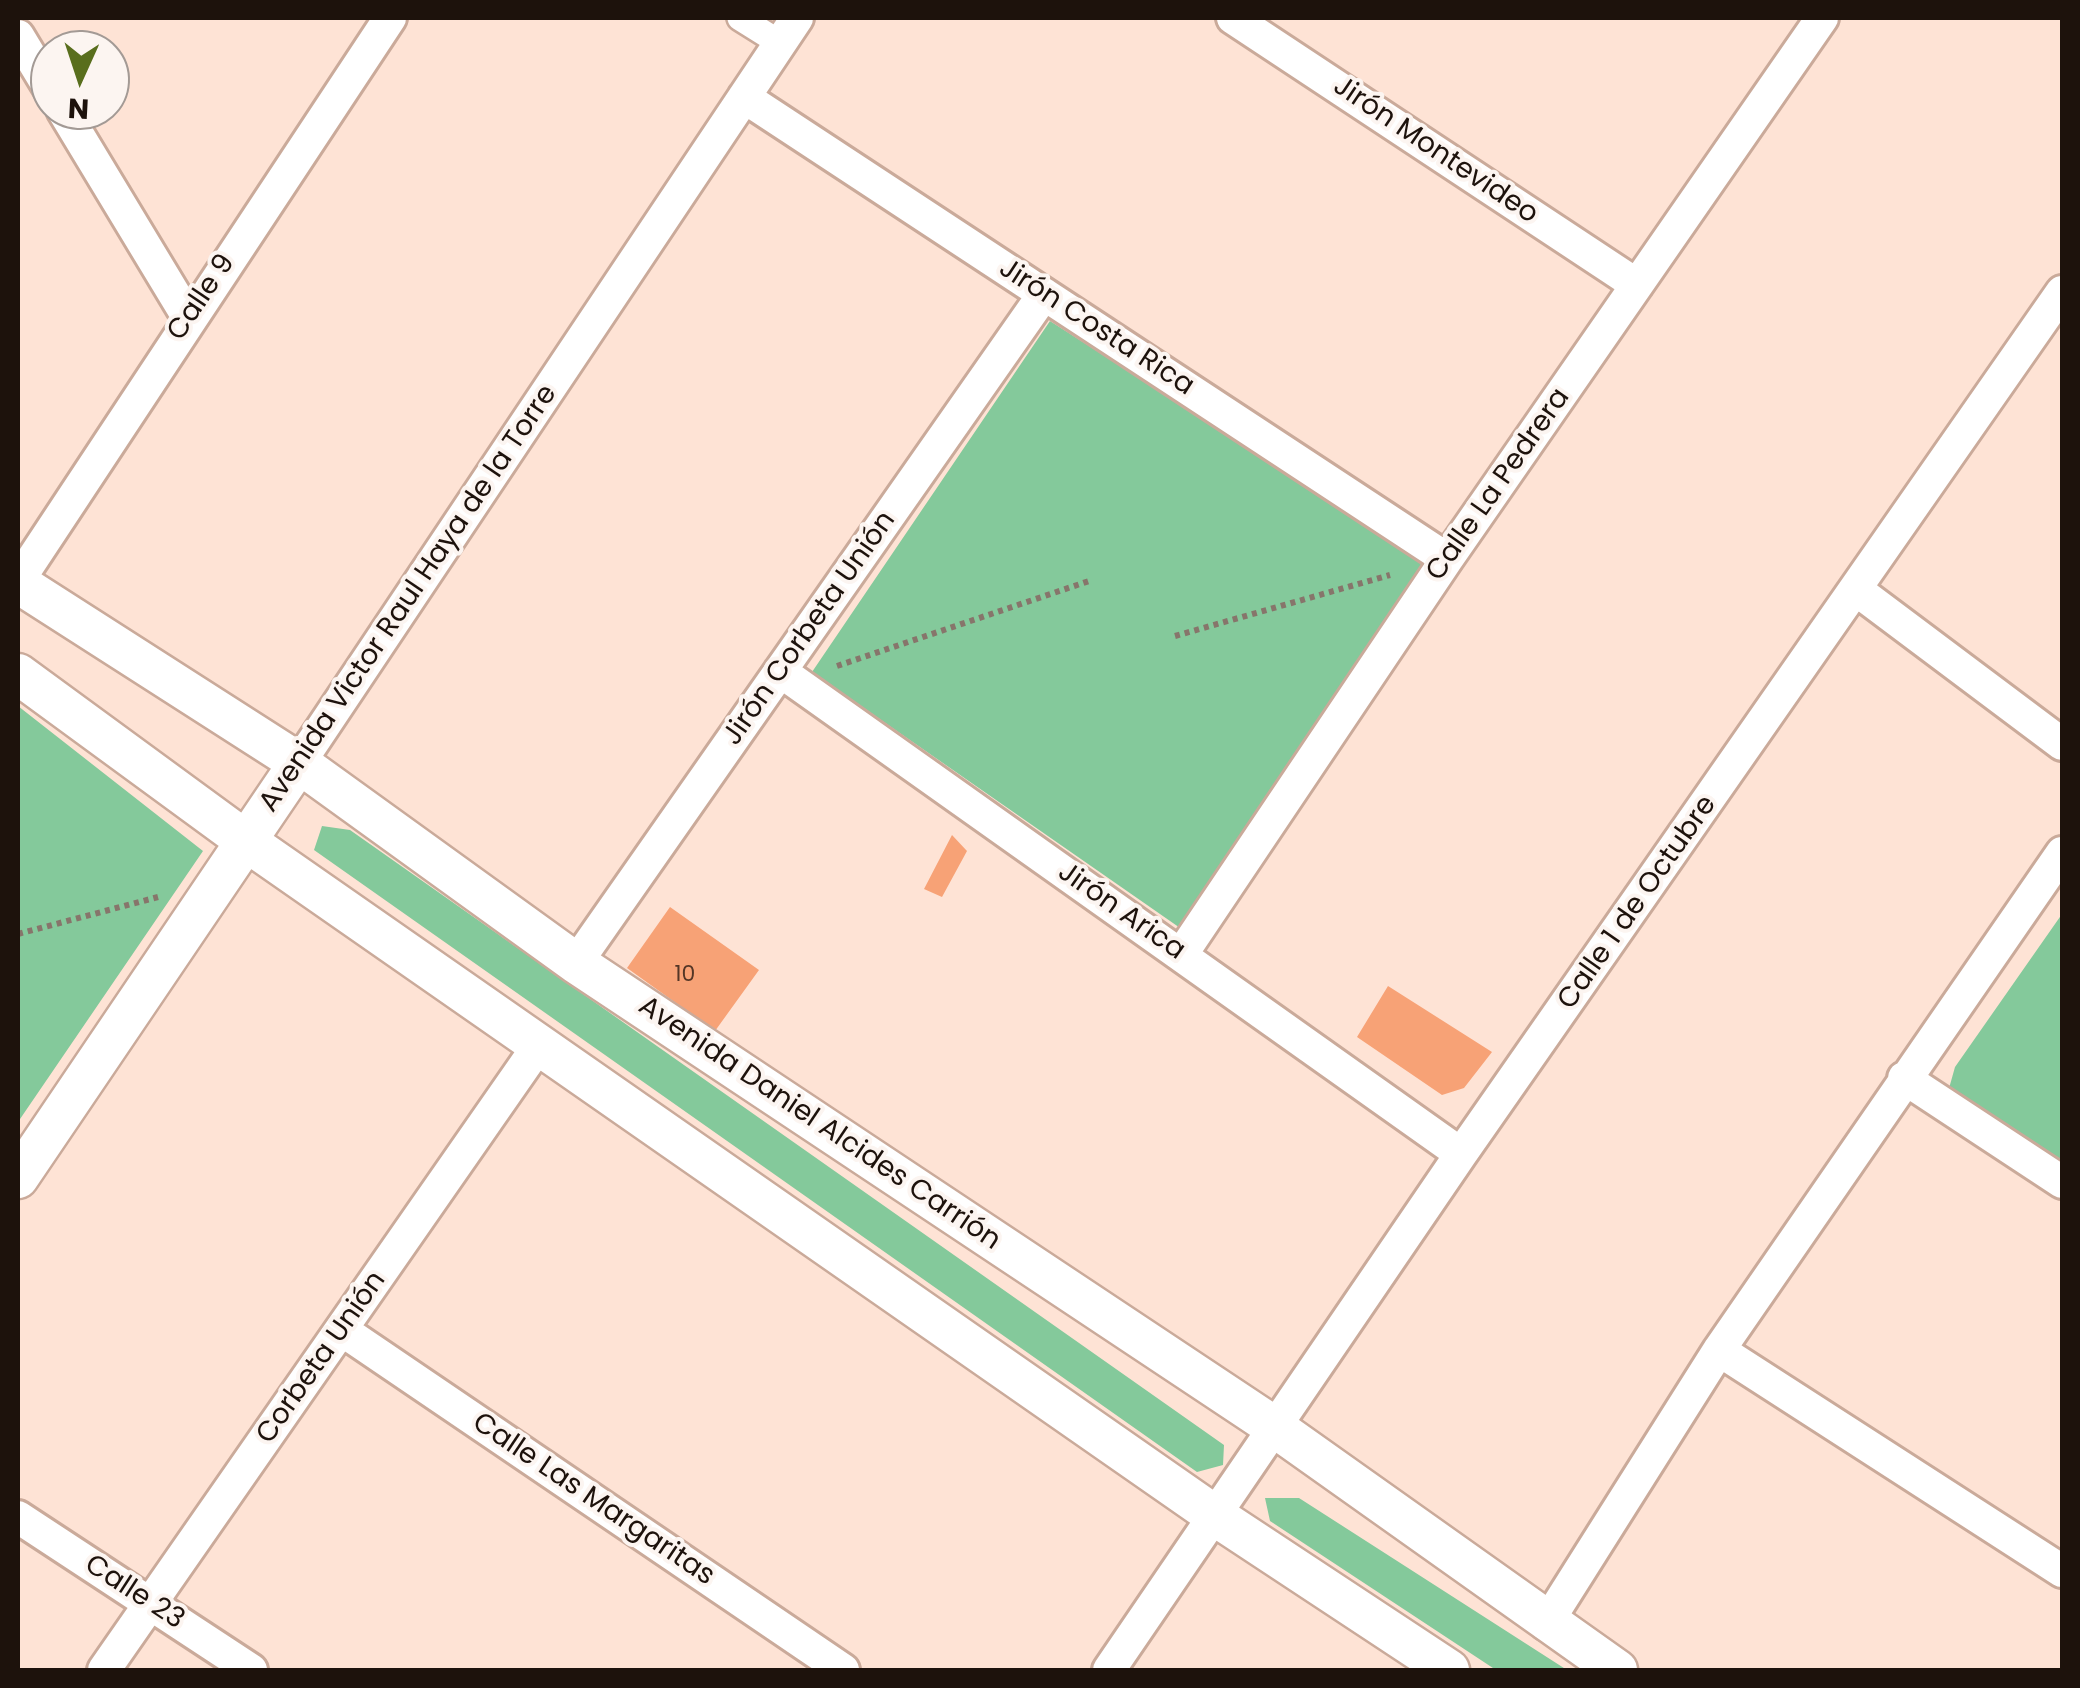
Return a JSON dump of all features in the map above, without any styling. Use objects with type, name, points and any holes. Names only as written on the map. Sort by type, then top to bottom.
[{"type":"street","points":[[740,18],[789,30]]},
{"type":"street","name":"Jirón Montevideo","points":[[1233,18],[1637,286]]},
{"type":"street","name":"Calle La Pedrera","points":[[1181,955],[1821,18]]},
{"type":"street","name":"Calle 9","points":[[18,582],[386,20]]},
{"type":"street","name":"Avenida Victor Raul Haya de la Torre","points":[[18,1178],[789,30]]},
{"type":"street","name":"Jirón Costa Rica","points":[[744,97],[1448,559]]},
{"type":"street","points":[[74,130],[188,317]]},
{"type":"street","name":"Calle 1 de Octubre","points":[[1110,1670],[1217,1517],[1273,1426],[1858,591],[2062,292]]},
{"type":"street","name":"Jirón Corbeta Unión","points":[[576,963],[1044,294]]},
{"type":"street","name":"Avenida Daniel Alcides Carrión","points":[[18,582],[299,763],[576,963],[1273,1426],[1546,1624],[1618,1670]]},
{"type":"street","points":[[1858,591],[2062,744]]},
{"type":"street","name":"Jirón Arica","points":[[780,671],[1461,1154]]},
{"type":"street","points":[[18,674],[246,842],[1217,1517],[1449,1670]]},
{"type":"street","points":[[1546,1624],[1719,1350],[2062,853]]},
{"type":"street","name":"Corbeta Unión","points":[[104,1670],[539,1045]]},
{"type":"street","points":[[1904,1078],[2062,1182]]},
{"type":"street","name":"Calle Las Margaritas","points":[[342,1330],[843,1670]]},
{"type":"street","points":[[1719,1350],[2062,1571]]},
{"type":"street","name":"Calle 23","points":[[18,1517],[251,1670]]},
{"type":"path","points":[[1175,636],[1448,559]]},
{"type":"path","points":[[780,671],[830,669],[1092,580]]},
{"type":"path","points":[[18,934],[218,882]]},
{"type":"green space","points":[[1050,321],[1432,565],[1183,930],[812,672]]},
{"type":"green space","points":[[18,706],[203,851],[18,1122]]},
{"type":"green space","points":[[322,826],[350,830],[1224,1445],[1223,1465],[1197,1472],[314,850]]},
{"type":"green space","points":[[2062,914],[2062,1165],[1948,1092],[1955,1067]]},
{"type":"green space","points":[[1265,1498],[1299,1498],[1567,1670],[1496,1670],[1270,1521]]},
{"type":"building","points":[[952,835],[967,851],[942,897],[924,889]]},
{"type":"building","points":[[670,907],[759,970],[715,1031],[627,968]]},
{"type":"building","points":[[1388,986],[1492,1052],[1464,1088],[1442,1095],[1357,1037]]}]
